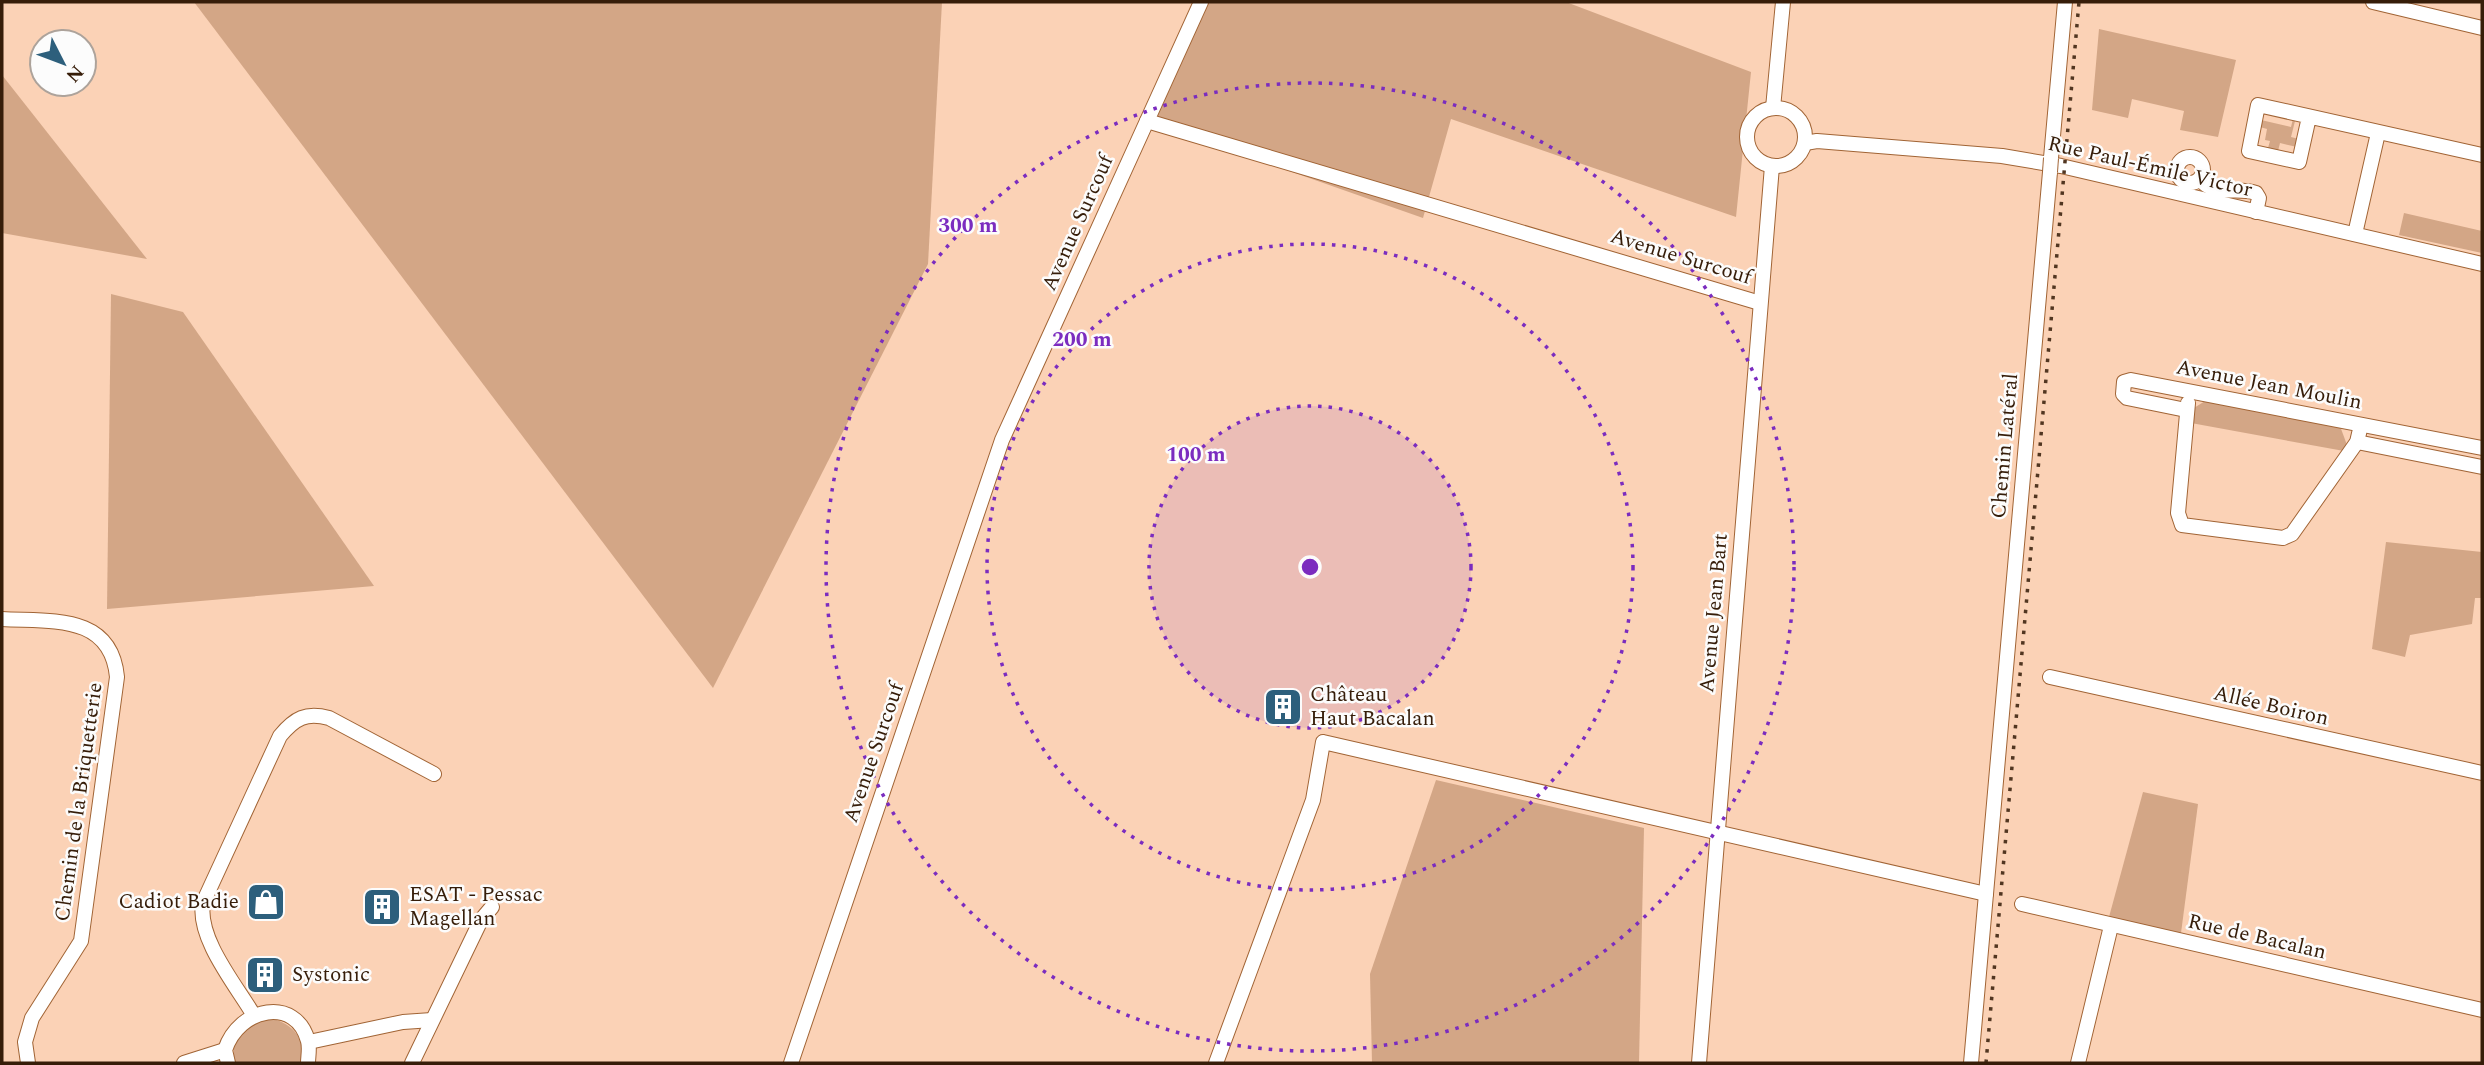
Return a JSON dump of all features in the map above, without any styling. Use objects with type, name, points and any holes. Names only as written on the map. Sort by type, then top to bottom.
[{"type":"street","points":[[1147,121],[1201,2]]},
{"type":"street","points":[[1773,108],[1783,2]]},
{"type":"street","name":"Chemin Latéral","points":[[1972,1063],[2065,2]]},
{"type":"street","points":[[2373,2],[2482,28]]},
{"type":"street","points":[[2309,117],[2299,162],[2249,151],[2258,105],[2482,155]]},
{"type":"street","points":[[1773,108],[1782,108],[1797,117],[1802,125],[1805,143],[1797,158],[1781,166],[1772,166],[1763,164],[1750,151],[1746,132],[1756,116],[1773,108]]},
{"type":"street","name":"Avenue Surcouf","points":[[791,1063],[1002,440],[1147,121],[1760,303]]},
{"type":"street","points":[[2355,234],[2378,133]]},
{"type":"street","name":"Rue Paul-Émile Victor","points":[[1805,143],[1817,141],[2002,156],[2086,172],[2482,264]]},
{"type":"street","name":"Avenue Jean Bart","points":[[1699,1063],[1772,166]]},
{"type":"street","points":[[2200,179],[2205,186],[2237,193],[2256,193],[2259,198],[2256,212]]},
{"type":"street","name":"Avenue Jean Moulin","points":[[2186,410],[2127,398],[2122,390],[2124,382],[2131,380],[2191,391],[2482,448]]},
{"type":"street","points":[[2191,391],[2186,410],[2178,513],[2182,525],[2283,538],[2292,534],[2357,442],[2361,425]]},
{"type":"street","points":[[2357,442],[2482,467]]},
{"type":"street","name":"Chemin de la Briquetterie","points":[[2,619],[65,623],[94,632],[111,650],[117,677],[81,941],[32,1017],[25,1042],[28,1063]]},
{"type":"street","name":"Allée Boiron","points":[[2050,677],[2482,773]]},
{"type":"street","points":[[253,1014],[207,936],[201,914],[203,902],[280,736],[303,716],[314,714],[330,718],[434,774]]},
{"type":"street","points":[[1216,1063],[1312,800],[1323,742],[1718,830],[1986,894]]},
{"type":"street","name":"Rue de Bacalan","points":[[2022,905],[2482,1010]]},
{"type":"street","points":[[412,1063],[481,920],[492,907]]},
{"type":"street","points":[[2078,1063],[2111,926]]},
{"type":"street","points":[[184,1063],[226,1057],[238,1025],[253,1014],[274,1012],[293,1020],[309,1042],[307,1063]]},
{"type":"street","points":[[309,1042],[403,1021],[432,1020]]},
{"type":"shaded area","points":[[194,2],[942,2],[928,264],[713,688]]},
{"type":"shaded area","points":[[1201,2],[1566,2],[1751,72],[1736,217],[1451,119],[1423,218],[1147,121]]},
{"type":"shaded area","points":[[2099,29],[2236,60],[2218,137],[2180,130],[2184,111],[2132,99],[2128,118],[2092,110]]},
{"type":"shaded area","points":[[2,75],[147,259],[2,233]]},
{"type":"shaded area","points":[[2293,119],[2303,121],[2295,121],[2291,137],[2299,139],[2297,147],[2280,143],[2278,151],[2268,148],[2270,141],[2265,140],[2267,129],[2260,127],[2261,120],[2291,127]]},
{"type":"shaded area","points":[[2404,213],[2482,231],[2482,253],[2399,235]]},
{"type":"shaded area","points":[[111,294],[183,312],[374,586],[107,609]]},
{"type":"shaded area","points":[[2205,401],[2340,426],[2347,445],[2344,451],[2191,423],[2194,408]]},
{"type":"shaded area","points":[[2386,542],[2482,552],[2482,598],[2475,598],[2472,624],[2410,635],[2405,657],[2372,649]]},
{"type":"shaded area","points":[[1436,780],[1644,828],[1639,1063],[1372,1063],[1370,974]]},
{"type":"shaded area","points":[[2143,792],[2198,804],[2181,933],[2109,917]]},
{"type":"shaded area","points":[[269,1018],[284,1023],[296,1033],[302,1046],[301,1063],[235,1063],[235,1045],[241,1033],[253,1024]]},
{"type":"railway","points":[[1986,1063],[2079,2]]},
{"type":"place","name":"Château Haut Bacalan","points":[[1283,707]]},
{"type":"place","name":"Cadiot Badie","points":[[266,902]]},
{"type":"place","name":"ESAT - Pessac Magellan","points":[[382,907]]},
{"type":"place","name":"Systonic","points":[[265,975]]}]
